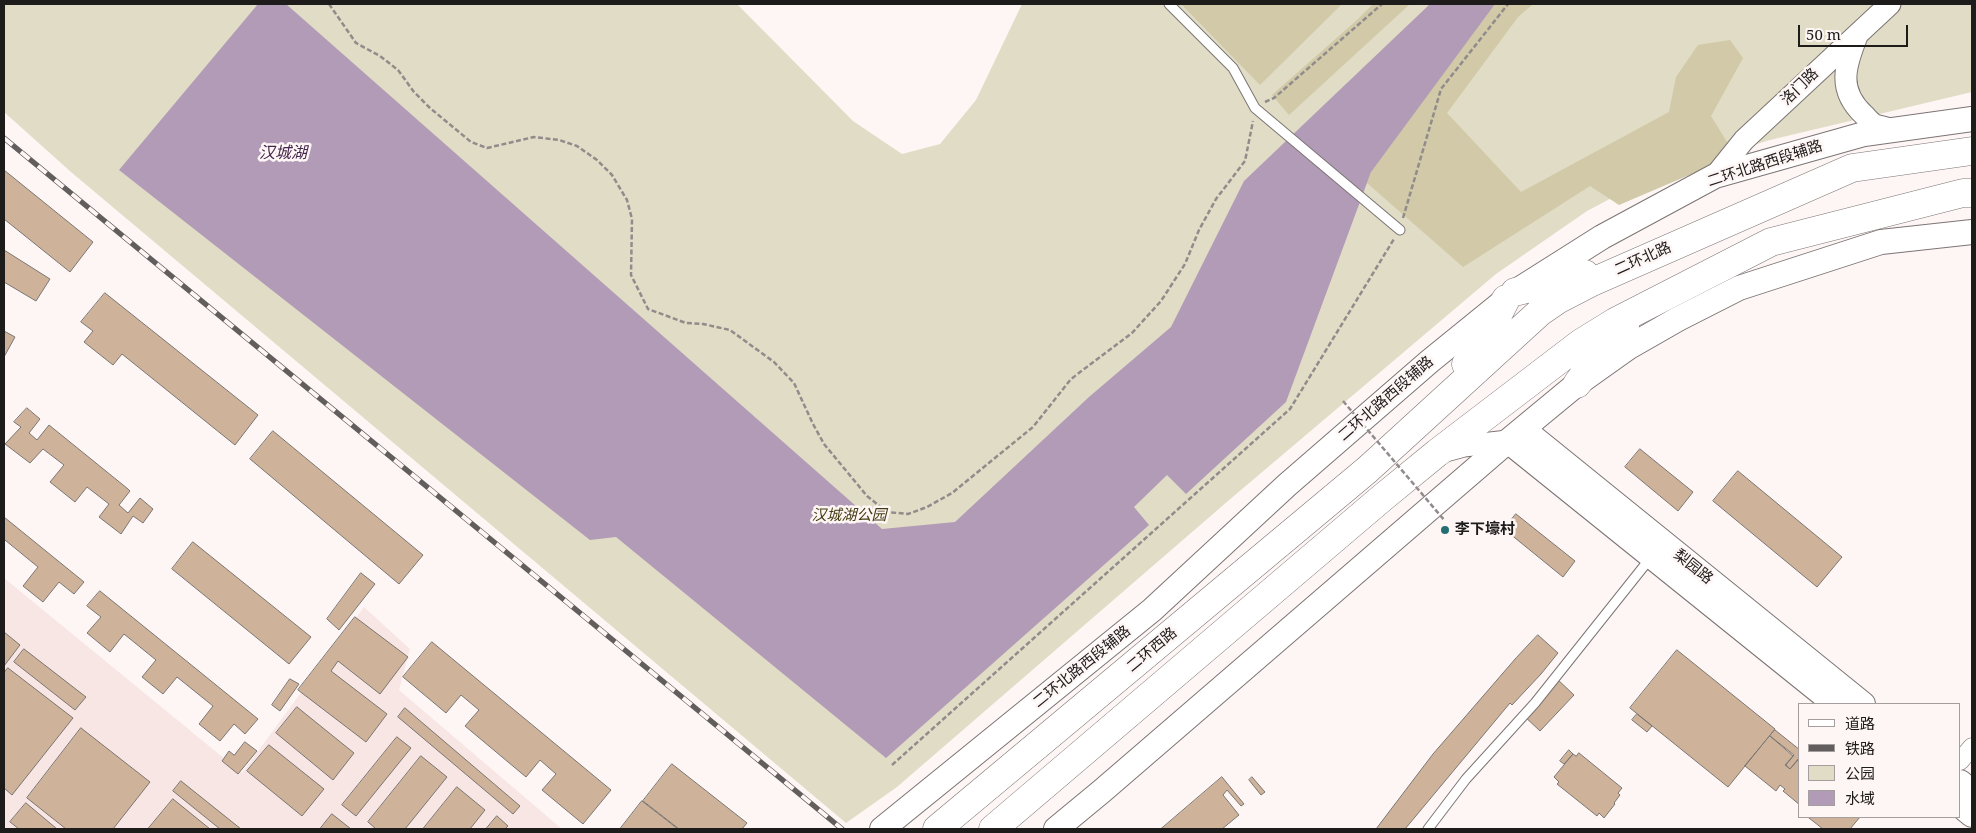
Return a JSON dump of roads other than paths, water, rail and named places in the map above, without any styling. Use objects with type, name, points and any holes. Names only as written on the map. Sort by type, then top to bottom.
[{"type":"highway","name":"二环北路","points":[[1367,470],[1540,312],[1559,299],[1590,283],[1852,168],[1972,151]]},
{"type":"highway","points":[[993,829],[1382,498],[1581,343],[1615,322],[1770,242],[1972,193]]},
{"type":"highway","points":[[1438,406],[1490,330],[1510,295],[1644,259]]},
{"type":"highway","points":[[1577,384],[1617,334],[1651,304]]},
{"type":"highway","name":"二环西路","points":[[937,829],[1367,470]]},
{"type":"main road","name":"二环北路西段辅路","points":[[882,829],[1152,610],[1287,485],[1430,361],[1510,295],[1602,237],[1715,176],[1864,134],[1972,119]]},
{"type":"main road","points":[[1056,829],[1516,435],[1577,384],[1629,347],[1678,319],[1739,288],[1881,242],[1972,232]]},
{"type":"main road","name":"梨园路","points":[[1516,435],[1652,556],[1834,703]]},
{"type":"main road","name":"梨园路","points":[[1516,435],[1863,703]]},
{"type":"main road","points":[[1961,783],[1972,792]]},
{"type":"main road","points":[[1961,806],[1972,815]]},
{"type":"street","name":"洛门路","points":[[1715,176],[1744,140],[1890,4]]},
{"type":"street","points":[[1859,32],[1850,53],[1845,74],[1846,88],[1851,100],[1874,125],[1894,130]]},
{"type":"street","points":[[1437,454],[1516,435]]},
{"type":"street","points":[[1961,760],[1972,747]]},
{"type":"lane","points":[[1169,4],[1233,68],[1255,108],[1400,230]]},
{"type":"lane","points":[[1428,829],[1466,779],[1535,703],[1652,556]]},
{"type":"water","name":"汉城湖","points":[[258,4],[286,4],[882,529],[955,522],[1089,397],[1171,327],[1244,181],[1430,4],[1495,4],[1371,172],[1286,402],[1186,494],[1167,475],[1134,507],[1149,525],[886,758],[616,537],[590,540],[119,170]]},
{"type":"railway","points":[[4,138],[842,829]]},
{"type":"place","name":"李下壕村","points":[[1445,530]]},
{"type":"park label","name":"汉城湖公园","points":[[849,516]]}]
